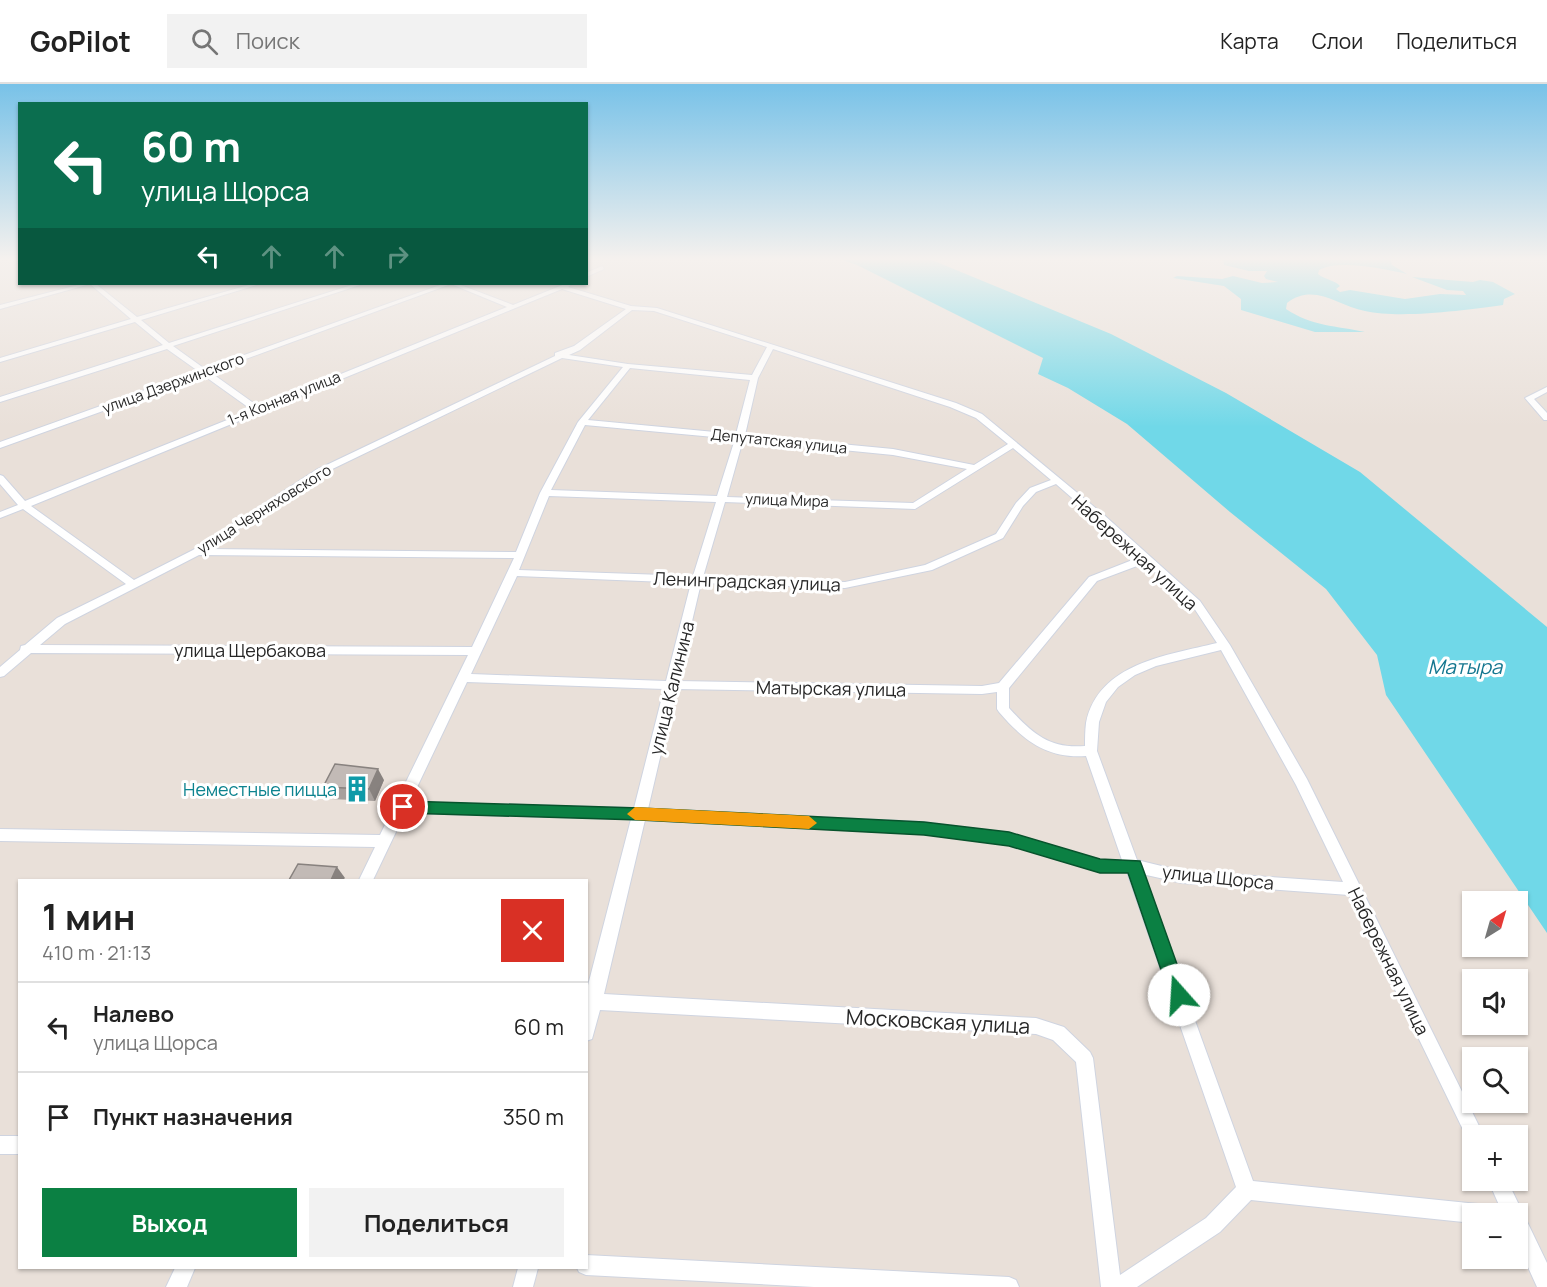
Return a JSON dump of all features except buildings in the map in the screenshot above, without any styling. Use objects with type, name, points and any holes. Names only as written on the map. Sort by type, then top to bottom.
[{"type":"street","points":[[131,314],[168,346],[256,409]]},
{"type":"street","points":[[0,360],[157,314]]},
{"type":"street","points":[[0,400],[267,314]]},
{"type":"street","name":"улица Дзержинского","points":[[0,445],[364,314]]},
{"type":"street","name":"1-я Конная улица","points":[[0,515],[256,409],[495,314]]},
{"type":"street","name":"улица Черняховского","points":[[0,673],[25,649],[61,621],[197,552],[319,472],[576,348],[623,314]]},
{"type":"street","name":"Набережная улица","points":[[670,314],[770,348],[954,405],[979,416],[1196,603],[1224,645],[1302,783],[1470,1125]]},
{"type":"street","name":"улица Калинина","points":[[588,1017],[590,1001],[640,814],[697,579],[740,437],[754,378],[770,348]]},
{"type":"street","points":[[558,356],[628,366],[754,378]]},
{"type":"street","points":[[366,879],[403,807],[474,651],[513,573],[544,493],[582,422],[628,366]]},
{"type":"street","points":[[1547,389],[1529,398],[1547,418]]},
{"type":"street","name":"Депутатская улица","points":[[582,422],[893,452],[974,468]]},
{"type":"street","name":"улица Мира","points":[[544,493],[915,506],[1012,445]]},
{"type":"street","points":[[0,478],[23,506],[132,583]]},
{"type":"street","name":"Ленинградская улица","points":[[513,573],[845,585],[928,568],[1000,536],[1019,505],[1033,490],[1056,481]]},
{"type":"street","points":[[197,552],[520,555]]},
{"type":"street","points":[[1092,752],[1068,754],[1027,737],[1003,709],[1004,687],[1093,579],[1145,559]]},
{"type":"street","points":[[1224,645],[1135,668],[1107,689],[1090,728],[1092,752],[1247,1190]]},
{"type":"street","name":"улица Щербакова","points":[[25,649],[474,651]]},
{"type":"street","name":"Матырская улица","points":[[462,678],[672,685],[982,690],[1004,687]]},
{"type":"street","name":"улица Щорса","points":[[403,807],[640,814],[924,828],[1009,839],[1100,866],[1134,866],[1182,877],[1354,889]]},
{"type":"street","points":[[0,835],[385,841]]},
{"type":"street","name":"Московская улица","points":[[590,1001],[1036,1026],[1058,1033],[1084,1058],[1111,1287]]},
{"type":"street","points":[[0,1145],[18,1146]]},
{"type":"street","points":[[1247,1190],[1462,1212]]},
{"type":"street","points":[[1119,1287],[1213,1225],[1247,1190]]},
{"type":"street","points":[[1528,1245],[1547,1286]]},
{"type":"street","points":[[588,1265],[1010,1287]]},
{"type":"street","points":[[176,1287],[185,1269]]},
{"type":"street","points":[[524,1287],[528,1269]]},
{"type":"water","name":"Матыра","points":[[955,314],[1063,314],[1111,334],[1226,393],[1360,472],[1547,627],[1547,933],[1528,905],[1528,891],[1519,891],[1386,695],[1377,655],[1326,589],[1230,512],[1127,424],[1068,388],[1038,374],[1043,358]]},
{"type":"water","points":[[1255,314],[1294,314],[1324,325],[1365,332],[1315,332]]},
{"type":"slow traffic","points":[[635,814],[809,823]]},
{"type":"place","name":"Неместные пицца","points":[[357,789]]},
{"type":"route","points":[[403,807],[640,814],[924,828],[1009,839],[1100,866],[1134,866],[1179,995]]}]
